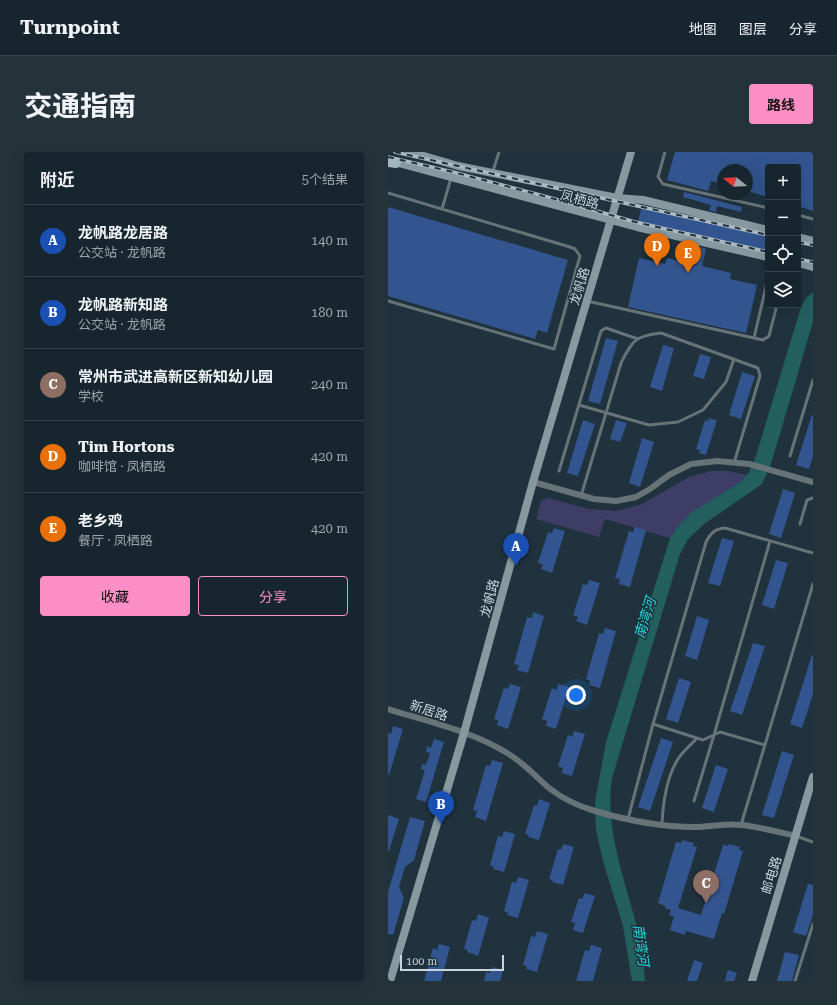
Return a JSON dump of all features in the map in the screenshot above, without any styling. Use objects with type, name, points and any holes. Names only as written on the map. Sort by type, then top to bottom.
[{"type":"street","name":"凤栖路","points":[[410,152],[458,166],[617,198],[643,200],[765,229]]},
{"type":"street","name":"龙帆路","points":[[390,981],[464,733],[533,482],[631,152]]},
{"type":"street","name":"凤栖路","points":[[391,162],[645,229],[765,256]]},
{"type":"street","points":[[801,238],[813,241]]},
{"type":"street","points":[[801,264],[813,267]]},
{"type":"street","points":[[533,482],[594,499],[616,501],[636,497],[669,475],[691,464],[717,461],[749,464],[813,482]]},
{"type":"street","name":"新居路","points":[[388,708],[464,733],[498,747],[509,753],[527,767],[549,788],[570,802],[595,810],[620,817],[662,824],[693,827],[741,825],[796,836]]},
{"type":"street","name":"邮电路","points":[[752,981],[813,777]]},
{"type":"lane","points":[[493,173],[499,152]]},
{"type":"lane","points":[[664,152],[658,177],[663,184],[765,207]]},
{"type":"lane","points":[[442,209],[451,178]]},
{"type":"lane","points":[[388,193],[570,246],[578,252],[580,256],[554,349],[388,301]]},
{"type":"lane","points":[[801,216],[813,219]]},
{"type":"lane","points":[[754,338],[765,291]]},
{"type":"lane","points":[[587,300],[763,340],[770,336],[776,308]]},
{"type":"lane","points":[[559,471],[601,331],[606,328],[638,339]]},
{"type":"lane","points":[[581,496],[621,363],[630,345],[644,335],[661,333],[758,368],[760,376],[734,463]]},
{"type":"lane","points":[[578,405],[649,425],[678,422],[703,410],[726,382],[734,360]]},
{"type":"lane","points":[[790,456],[813,380]]},
{"type":"lane","points":[[800,524],[807,500],[813,498]]},
{"type":"lane","points":[[628,818],[653,724],[706,542],[710,535],[716,529],[725,528],[813,553]]},
{"type":"lane","points":[[694,801],[770,541]]},
{"type":"lane","points":[[741,825],[813,584]]},
{"type":"lane","points":[[653,724],[703,740],[720,732],[765,745]]},
{"type":"lane","points":[[662,824],[663,807],[668,782],[678,759],[697,738]]},
{"type":"lane","points":[[796,836],[813,842]]},
{"type":"lane","points":[[795,981],[813,924]]},
{"type":"shaded area","points":[[711,471],[729,471],[747,475],[742,481],[678,526],[670,538],[605,519],[599,537],[536,519],[541,501],[548,498],[589,509],[616,511],[642,504],[689,477]]},
{"type":"water","name":"南湾河","points":[[813,292],[813,322],[771,464],[762,484],[704,524],[688,539],[680,554],[612,778],[610,798],[614,838],[639,935],[644,970],[645,981],[632,981],[623,926],[603,861],[596,830],[595,802],[606,742],[670,538],[678,526],[691,513],[742,481],[749,472],[755,459],[801,307],[806,298]]},
{"type":"building","points":[[675,152],[813,152],[813,211],[801,207],[801,164],[765,164],[765,196],[753,193],[753,164],[717,164],[717,182],[711,181],[708,191],[667,180]]},
{"type":"building","points":[[684,192],[742,207],[741,212],[717,206],[716,212],[709,210],[711,205],[683,197]]},
{"type":"building","points":[[642,205],[765,234],[765,250],[638,222]]},
{"type":"building","points":[[388,207],[568,260],[547,333],[538,330],[535,339],[388,296]]},
{"type":"building","points":[[701,247],[706,249],[702,266],[731,273],[730,279],[757,285],[746,333],[628,307],[639,258],[665,264],[667,258],[696,265]]},
{"type":"building","points":[[606,338],[618,341],[600,404],[588,401]]},
{"type":"building","points":[[663,345],[674,348],[662,391],[650,387]]},
{"type":"building","points":[[700,354],[711,357],[704,379],[693,376]]},
{"type":"building","points":[[742,372],[755,376],[741,419],[729,415]]},
{"type":"building","points":[[812,415],[813,456],[809,469],[796,465]]},
{"type":"building","points":[[709,418],[717,420],[706,455],[699,453],[700,450],[696,449],[705,420],[708,421]]},
{"type":"building","points":[[583,420],[595,424],[578,476],[567,473]]},
{"type":"building","points":[[616,420],[627,423],[620,442],[610,439]]},
{"type":"building","points":[[642,438],[654,442],[640,487],[629,483]]},
{"type":"building","points":[[783,489],[795,493],[781,538],[769,534]]},
{"type":"building","points":[[635,527],[646,530],[630,587],[619,584],[620,579],[615,578],[629,531],[633,532]]},
{"type":"building","points":[[554,528],[565,531],[552,573],[541,569],[543,564],[538,563],[548,532],[552,533]]},
{"type":"building","points":[[722,538],[734,541],[720,586],[708,583]]},
{"type":"building","points":[[776,560],[788,563],[774,609],[762,605]]},
{"type":"building","points":[[589,580],[600,583],[587,625],[576,621],[578,617],[573,615],[583,584],[587,585]]},
{"type":"building","points":[[533,612],[544,616],[528,673],[517,670],[519,665],[514,664],[527,617],[532,618]]},
{"type":"building","points":[[697,616],[709,620],[697,660],[685,656]]},
{"type":"building","points":[[605,628],[616,631],[600,688],[589,685],[590,681],[586,679],[599,633],[603,634]]},
{"type":"building","points":[[753,643],[765,646],[742,715],[730,711]]},
{"type":"building","points":[[812,655],[813,694],[802,728],[790,724]]},
{"type":"building","points":[[679,678],[691,682],[678,723],[666,719]]},
{"type":"building","points":[[510,684],[521,687],[508,729],[497,725],[498,720],[494,719],[504,688],[508,689]]},
{"type":"building","points":[[558,684],[569,687],[556,729],[546,726],[547,721],[542,719],[552,688],[556,690]]},
{"type":"building","points":[[393,726],[403,729],[389,775],[388,733],[391,734]]},
{"type":"building","points":[[574,731],[585,734],[572,776],[562,773],[563,768],[558,766],[568,735],[572,737]]},
{"type":"building","points":[[661,738],[673,742],[650,811],[638,807]]},
{"type":"building","points":[[434,739],[444,742],[426,802],[416,799],[425,770],[421,769],[422,764],[426,765],[430,753],[426,752],[427,746],[431,748]]},
{"type":"building","points":[[782,751],[794,755],[774,818],[762,815]]},
{"type":"building","points":[[492,760],[503,763],[486,821],[475,817],[477,811],[473,810],[486,765],[490,766]]},
{"type":"building","points":[[716,765],[728,769],[714,812],[702,808]]},
{"type":"building","points":[[539,799],[550,803],[539,840],[528,837],[529,835],[525,834],[534,805],[537,806]]},
{"type":"building","points":[[388,815],[399,819],[389,851],[388,851]]},
{"type":"building","points":[[410,817],[425,821],[414,860],[405,867],[399,887],[404,898],[393,935],[388,934],[388,892]]},
{"type":"building","points":[[504,831],[515,834],[504,872],[493,869],[494,867],[490,865],[498,836],[502,837]]},
{"type":"building","points":[[682,840],[694,843],[693,846],[697,847],[678,908],[701,915],[723,845],[728,846],[729,844],[740,847],[739,850],[743,851],[724,914],[722,913],[714,939],[686,931],[685,935],[670,930],[674,916],[669,915],[671,910],[658,903],[676,842],[681,843]]},
{"type":"building","points":[[563,844],[574,847],[563,885],[552,882],[553,880],[549,879],[558,849],[561,850]]},
{"type":"building","points":[[518,877],[529,880],[518,918],[507,915],[508,913],[504,911],[512,882],[516,883]]},
{"type":"building","points":[[808,884],[813,885],[813,915],[806,936],[793,932]]},
{"type":"building","points":[[585,893],[595,896],[583,933],[573,930],[575,923],[571,922],[579,898],[582,899]]},
{"type":"building","points":[[478,914],[489,918],[478,956],[467,952],[468,950],[464,949],[472,920],[476,921]]},
{"type":"building","points":[[537,931],[548,934],[537,972],[526,969],[527,966],[523,965],[531,936],[535,937]]},
{"type":"building","points":[[439,944],[450,947],[441,981],[424,981],[433,948],[437,950]]},
{"type":"building","points":[[591,945],[602,948],[593,981],[576,981],[585,950],[589,951]]},
{"type":"building","points":[[785,952],[799,955],[792,981],[777,981]]},
{"type":"building","points":[[694,960],[703,963],[697,981],[687,981]]},
{"type":"building","points":[[492,967],[503,970],[500,981],[484,981],[486,972],[490,973]]},
{"type":"building","points":[[728,970],[737,973],[734,981],[725,981]]},
{"type":"railway","points":[[395,152],[765,234]]},
{"type":"railway","points":[[388,157],[453,172],[635,222],[765,251]]},
{"type":"railway","points":[[801,243],[813,245]]},
{"type":"railway","points":[[801,260],[813,262]]},
{"type":"place","name":"Tim Hortons","points":[[657,266]]},
{"type":"place","name":"老乡鸡","points":[[688,273]]},
{"type":"place","name":"龙帆路龙居路","points":[[516,566]]},
{"type":"place","name":"龙帆路新知路","points":[[441,824]]},
{"type":"place","name":"常州市武进高新区新知幼儿园","points":[[706,903]]}]
